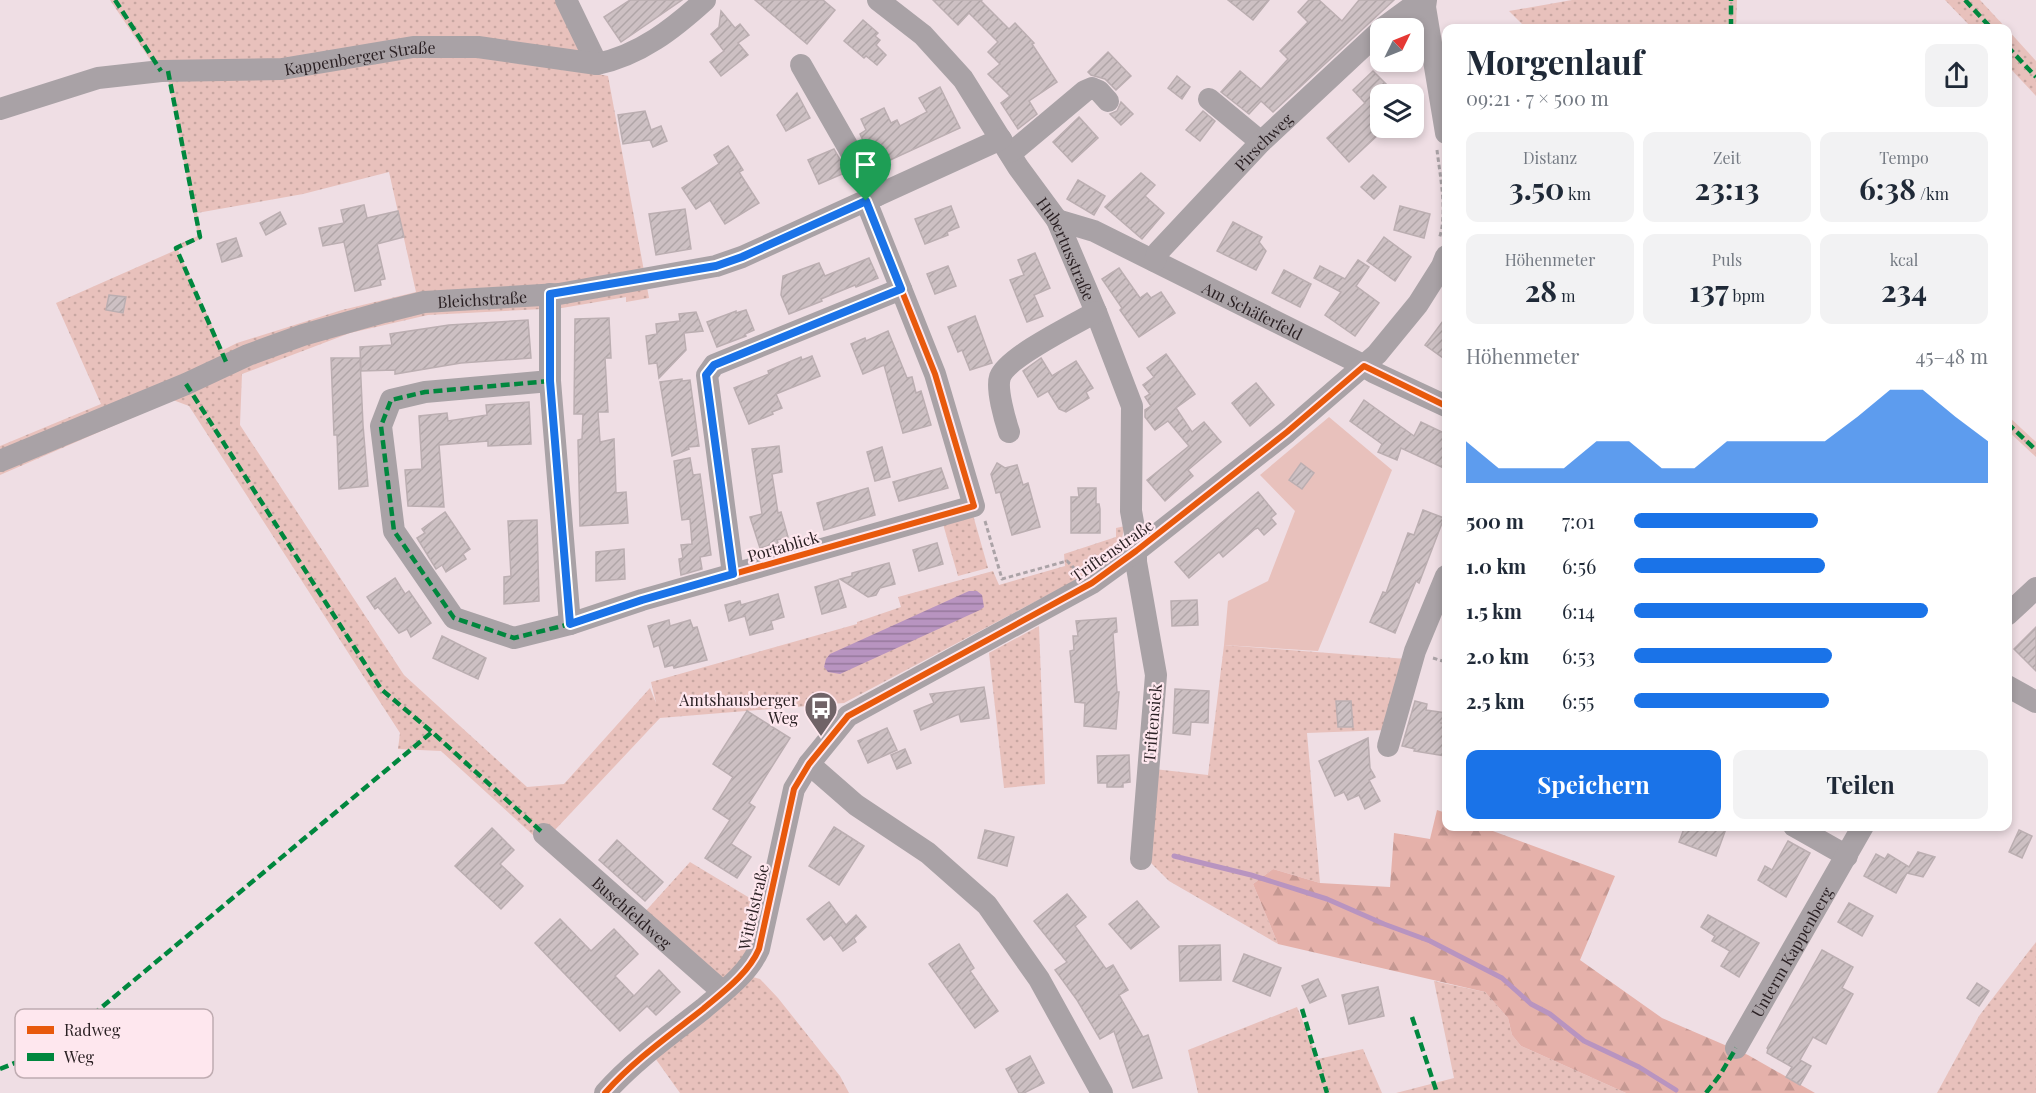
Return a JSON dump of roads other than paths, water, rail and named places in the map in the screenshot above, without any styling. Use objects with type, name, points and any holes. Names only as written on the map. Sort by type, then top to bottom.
[{"type":"street","points":[[566,0],[597,64]]},
{"type":"street","name":"Kappenberger Straße","points":[[0,109],[98,78],[161,71],[282,69],[414,46],[478,47],[597,64],[615,60],[649,45],[705,0]]},
{"type":"street","name":"Hubertusstraße","points":[[878,0],[923,35],[963,79],[1056,220],[1096,312],[1132,406],[1131,511],[1136,551]]},
{"type":"street","points":[[1426,3],[1441,136]]},
{"type":"street","name":"Pirschweg","points":[[1396,18],[1409,9],[1426,3]]},
{"type":"street","name":"Pirschweg","points":[[1155,261],[1158,252],[1261,142],[1370,39]]},
{"type":"street","points":[[733,574],[706,375],[714,365],[901,289],[871,198],[801,65]]},
{"type":"street","name":"Bleichstraße","points":[[0,460],[186,384],[226,364],[303,335],[424,302],[550,294],[716,266],[742,257],[871,198],[1005,145],[1017,148],[1085,91],[1092,88],[1108,100]]},
{"type":"street","points":[[1209,99],[1261,142]]},
{"type":"street","name":"Am Schäferfeld","points":[[1056,220],[1094,231],[1442,404]]},
{"type":"street","name":"Triftenstraße","points":[[848,716],[1092,583],[1136,551],[1287,432],[1364,366],[1396,332],[1418,304],[1442,266],[1442,249]]},
{"type":"street","name":"Portablick","points":[[550,381],[425,392],[391,400],[381,426],[394,531],[454,618],[514,638],[570,624],[642,600],[975,506],[936,374],[901,289]]},
{"type":"street","points":[[550,294],[550,381],[570,624]]},
{"type":"street","points":[[1009,432],[1004,418],[999,379],[1006,366],[1096,312]]},
{"type":"street","name":"Triftensiek","points":[[1136,551],[1156,675],[1141,859]]},
{"type":"street","points":[[1388,746],[1414,651],[1442,585]]},
{"type":"street","points":[[2012,610],[2036,588]]},
{"type":"street","points":[[2012,689],[2036,702]]},
{"type":"street","name":"Wittelstraße","points":[[605,1093],[646,1055],[723,992],[753,963],[759,949],[794,789],[809,764],[848,716]]},
{"type":"street","points":[[809,764],[856,805],[928,853],[987,905],[1039,980],[1102,1093]]},
{"type":"street","points":[[1803,831],[1847,856]]},
{"type":"street","name":"Unterm Kappenberg","points":[[1736,1048],[1860,831]]},
{"type":"street","name":"Buschfeldweg","points":[[544,834],[723,992]]},
{"type":"waterway","points":[[1174,856],[1251,875],[1327,899],[1430,941],[1502,978],[1531,1004],[1550,1014],[1584,1041],[1639,1067],[1676,1090]]},
{"type":"place","name":"Amtshausberger Weg","points":[[821,737]]}]
